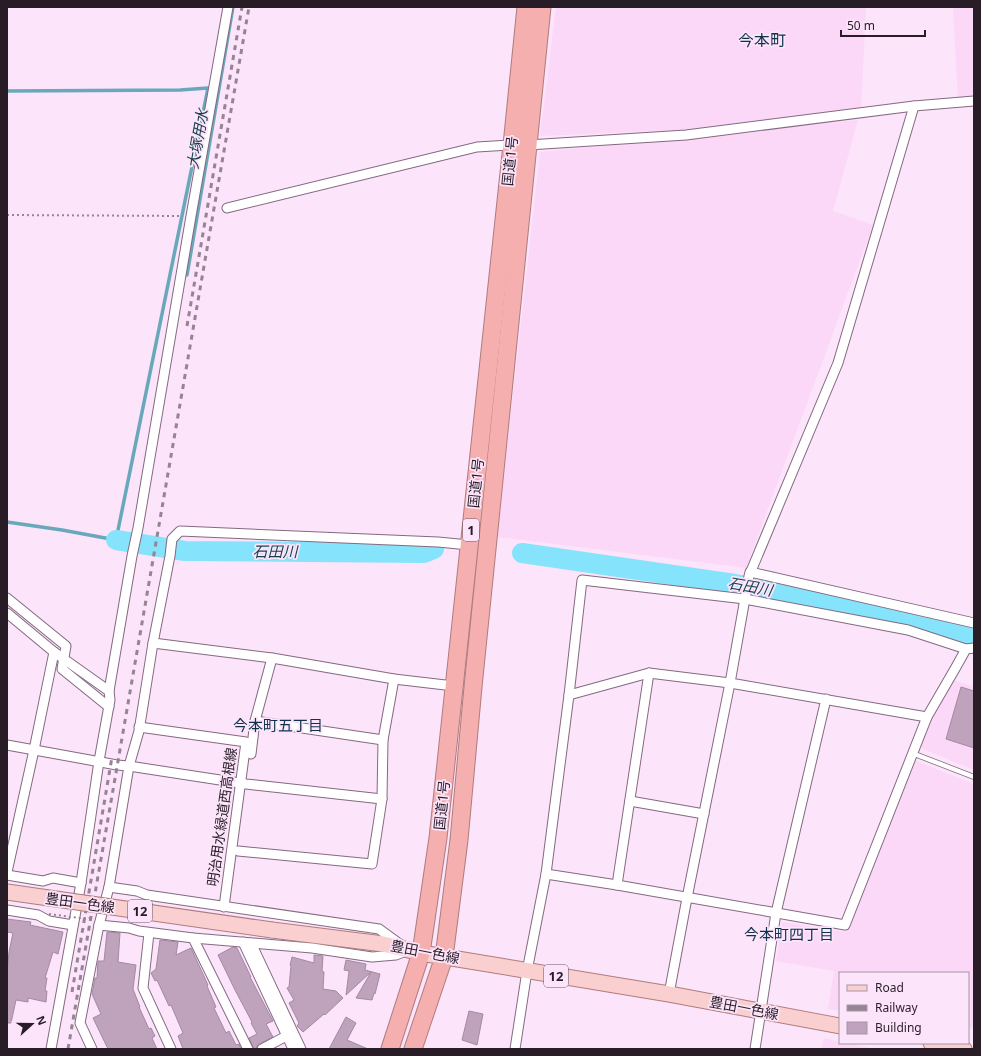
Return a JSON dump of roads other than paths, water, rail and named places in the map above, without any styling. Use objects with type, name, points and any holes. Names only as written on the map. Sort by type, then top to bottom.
[{"type":"highway","name":"国道1号","points":[[413,1049],[444,957],[459,840],[520,145],[526,7]]},
{"type":"highway","name":"国道1号","points":[[390,1049],[415,952],[438,838],[469,545],[520,145],[542,7]]},
{"type":"main road","name":"豊田一色線","points":[[7,892],[272,930],[383,944],[415,952],[669,994],[839,1026]]},
{"type":"main road","points":[[936,1044],[964,1049]]},
{"type":"street","points":[[50,1049],[76,921],[99,761],[109,707],[109,691],[228,7]]},
{"type":"street","points":[[227,208],[477,147],[686,135],[914,106],[974,101]]},
{"type":"street","points":[[669,994],[750,574],[838,363],[914,106]]},
{"type":"street","points":[[92,1049],[80,1023],[89,970],[109,887],[129,766],[139,727],[172,539],[180,530],[431,541],[469,545]]},
{"type":"street","points":[[750,574],[974,622]]},
{"type":"street","points":[[515,1049],[546,874],[582,580],[745,597],[908,630],[970,648],[956,667],[927,717],[845,925],[546,874]]},
{"type":"street","points":[[7,598],[66,646],[62,669],[109,707]]},
{"type":"street","points":[[7,613],[54,652],[109,691]]},
{"type":"street","points":[[153,643],[272,658],[394,679],[454,686]]},
{"type":"street","points":[[7,872],[54,652]]},
{"type":"street","points":[[227,907],[238,851],[244,783],[256,721],[272,658]]},
{"type":"street","points":[[569,695],[649,673],[730,683],[927,717]]},
{"type":"street","points":[[617,885],[649,673]]},
{"type":"street","points":[[238,851],[372,864],[382,799],[383,740],[394,679]]},
{"type":"street","points":[[755,1049],[776,913],[826,699]]},
{"type":"street","points":[[256,721],[383,740]]},
{"type":"street","name":"明治用水緑道西高根線","points":[[139,727],[246,742],[244,783],[227,907]]},
{"type":"street","points":[[7,745],[117,765],[244,783],[382,799]]},
{"type":"street","points":[[630,801],[704,814]]},
{"type":"street","points":[[7,875],[43,881],[53,878],[81,883]]},
{"type":"street","points":[[109,887],[137,891],[147,895],[379,929],[415,952]]},
{"type":"street","points":[[7,910],[38,915],[49,921],[76,921]]},
{"type":"street","points":[[99,925],[129,928],[149,933],[312,948],[372,957],[415,952]]},
{"type":"street","points":[[149,933],[143,988],[171,1049]]},
{"type":"street","points":[[193,938],[248,1049]]},
{"type":"street","points":[[247,943],[290,1034],[301,1049]]},
{"type":"street","points":[[262,1049],[290,1034]]},
{"type":"street","points":[[290,1034],[293,1049]]},
{"type":"lane","points":[[912,753],[974,777]]},
{"type":"waterway","name":"大塚用水","points":[[187,275],[233,7]]},
{"type":"waterway","points":[[7,91],[180,90],[208,88],[116,540],[7,522]]},
{"type":"waterway","name":"石田川","points":[[116,540],[185,551],[424,553],[434,549]]},
{"type":"waterway","name":"石田川","points":[[522,553],[735,584],[832,601],[951,632],[971,636],[974,635]]},
{"type":"railway","points":[[187,326],[242,7]]},
{"type":"railway","points":[[68,1049],[249,7]]},
{"type":"railway","points":[[72,992],[112,757]]},
{"type":"district","name":"今本町","points":[[762,40]]},
{"type":"district","name":"今本町五丁目","points":[[278,726]]},
{"type":"district","name":"今本町四丁目","points":[[789,935]]}]
